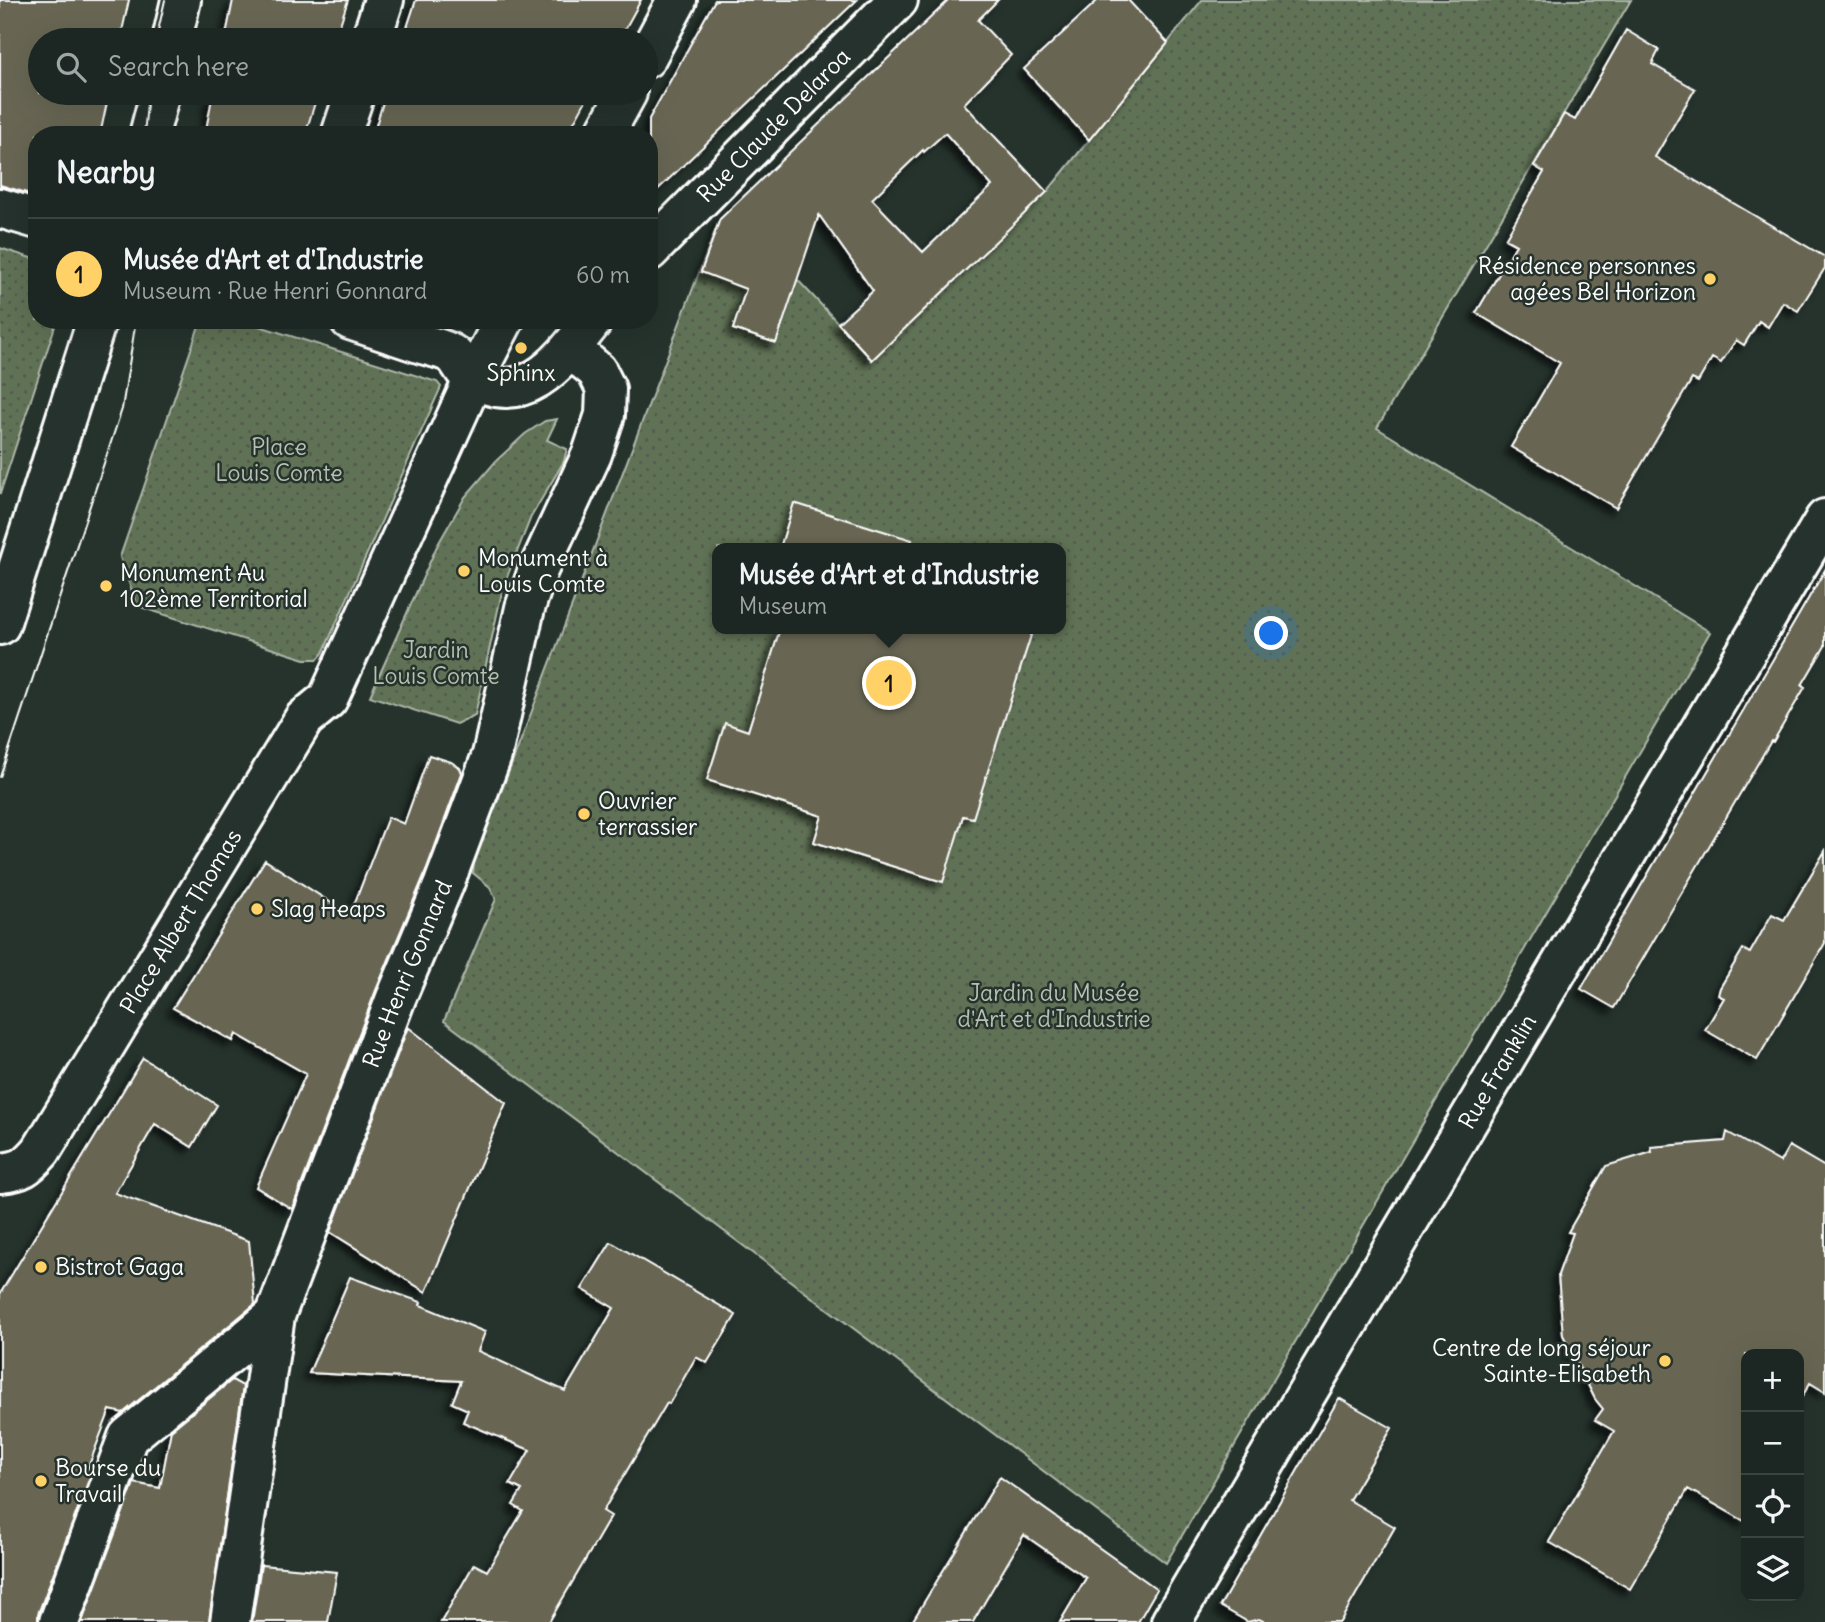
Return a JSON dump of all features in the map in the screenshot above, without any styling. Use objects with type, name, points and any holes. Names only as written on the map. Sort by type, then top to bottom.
[{"type":"street","points":[[175,28],[181,0]]},
{"type":"street","points":[[375,28],[384,0]]},
{"type":"street","points":[[658,36],[677,0]]},
{"type":"street","name":"Rue Claude Delaroa","points":[[658,242],[898,0]]},
{"type":"street","points":[[151,126],[157,105]]},
{"type":"street","points":[[344,126],[351,105]]},
{"type":"street","points":[[609,126],[620,105]]},
{"type":"street","points":[[0,208],[28,216]]},
{"type":"street","points":[[2,614],[94,329]]},
{"type":"street","points":[[377,329],[452,354],[474,378],[491,384],[521,386],[538,380],[568,352],[586,329]]},
{"type":"street","points":[[474,378],[499,329]]},
{"type":"street","name":"Rue Henri Gonnard","points":[[230,1622],[275,1316],[492,755],[525,608],[538,570],[592,454],[605,415],[606,389],[597,371],[568,352]]},
{"type":"street","name":"Place Albert Thomas","points":[[0,1173],[18,1172],[30,1164],[41,1151],[304,719],[328,699],[474,378]]},
{"type":"street","name":"Rue Franklin","points":[[1171,1622],[1825,519]]},
{"type":"street","points":[[59,1622],[128,1437],[275,1316]]},
{"type":"green space","name":"Jardin du Musée d'Art et d'Industrie","points":[[1202,0],[1631,0],[1377,428],[1710,632],[1166,1563],[444,1021],[496,899],[490,887],[473,873],[474,863],[719,220],[731,209],[872,359],[1047,192]]},
{"type":"green space","points":[[0,248],[28,257],[28,329],[54,329],[0,494]]},
{"type":"green space","name":"Place Louis Comte","points":[[198,329],[269,329],[437,382],[441,387],[318,659],[305,659],[137,606],[120,557]]},
{"type":"green space","name":"Jardin Louis Comte","points":[[557,419],[547,440],[567,449],[564,461],[531,517],[503,587],[475,715],[456,724],[370,696],[437,546],[465,497],[496,461],[525,434],[545,421]]},
{"type":"building","points":[[0,0],[129,0],[123,28],[28,28],[28,105],[106,105],[102,126],[28,126],[28,193],[0,185]]},
{"type":"building","points":[[233,0],[348,0],[339,28],[227,28]]},
{"type":"building","points":[[416,0],[641,0],[626,28],[407,28]]},
{"type":"building","points":[[715,0],[857,0],[658,189],[658,126],[649,126],[649,119]]},
{"type":"building","points":[[949,0],[998,0],[978,20],[1011,55],[964,104],[1047,192],[872,360],[838,323],[873,291],[819,215],[776,343],[733,329],[746,289],[701,272],[720,219]],"holes":[[[945,133],[992,186],[923,252],[872,199],[923,150],[924,152]]]},
{"type":"building","points":[[1098,0],[1128,0],[1168,43],[1089,140],[1024,69]]},
{"type":"building","name":"Résidence personnes agées Bel Horizon","points":[[1626,30],[1659,50],[1652,64],[1695,89],[1655,157],[1825,257],[1825,268],[1798,311],[1783,302],[1768,327],[1759,321],[1744,345],[1736,340],[1721,363],[1712,358],[1698,382],[1692,379],[1616,508],[1511,447],[1560,363],[1476,313],[1516,245],[1505,239],[1544,172],[1534,166],[1564,114],[1575,120]]},
{"type":"building","points":[[211,105],[314,105],[308,126],[207,126]]},
{"type":"building","points":[[382,105],[583,105],[572,126],[376,126]]},
{"type":"building","points":[[794,503],[912,540],[912,543],[782,543]]},
{"type":"building","points":[[1825,570],[1825,646],[1773,742],[1771,741],[1614,1008],[1581,989]]},
{"type":"building","points":[[778,634],[1031,634],[973,818],[963,816],[943,882],[814,842],[822,816],[707,780],[725,723],[748,731]]},
{"type":"building","points":[[429,755],[451,762],[460,768],[462,773],[292,1209],[256,1187],[306,1074],[236,1034],[233,1041],[173,1008],[265,860],[350,915],[388,817],[404,824]]},
{"type":"building","points":[[1825,851],[1825,943],[1757,1060],[1705,1030],[1724,998],[1718,995],[1720,988],[1743,949],[1750,953],[1772,914],[1784,920]]},
{"type":"building","points":[[408,1027],[506,1103],[426,1292],[330,1232]]},
{"type":"building","points":[[143,1058],[217,1105],[192,1147],[155,1124],[115,1193],[249,1241],[255,1304],[123,1413],[110,1410],[86,1473],[91,1474],[38,1614],[38,1622],[0,1622],[0,1294]]},
{"type":"building","name":"Centre de long séjour Sainte-Elisabeth","points":[[1727,1132],[1780,1162],[1789,1146],[1825,1167],[1825,1392],[1810,1383],[1804,1393],[1804,1349],[1741,1349],[1741,1519],[1688,1489],[1630,1589],[1549,1542],[1614,1431],[1595,1420],[1603,1409],[1595,1399],[1563,1335],[1558,1275],[1573,1233],[1568,1232],[1606,1166],[1652,1152],[1651,1147],[1725,1141]]},
{"type":"building","points":[[611,1242],[736,1315],[707,1363],[696,1357],[669,1404],[667,1403],[603,1511],[611,1516],[549,1622],[441,1622],[474,1564],[487,1571],[523,1511],[513,1505],[522,1490],[510,1484],[530,1450],[463,1422],[468,1410],[452,1403],[461,1381],[309,1373],[350,1277],[421,1302],[420,1305],[485,1332],[478,1351],[565,1391],[614,1308],[582,1289]]},
{"type":"building","points":[[232,1380],[243,1386],[209,1622],[82,1622],[134,1483],[160,1488],[171,1430]]},
{"type":"building","points":[[1339,1398],[1392,1428],[1349,1500],[1395,1527],[1340,1622],[1265,1622],[1259,1619],[1248,1622],[1220,1606]]},
{"type":"building","points":[[1000,1477],[1157,1589],[1138,1622],[1060,1622],[1086,1578],[1024,1535],[973,1622],[912,1622]]},
{"type":"building","points":[[261,1565],[337,1572],[328,1622],[252,1622]]},
{"type":"tram line","points":[[159,28],[165,0]]},
{"type":"tram line","points":[[145,126],[147,105]]},
{"type":"tram line","points":[[0,777],[122,409],[135,329]]},
{"type":"place","name":"Résidence personnes agées Bel Horizon","points":[[1710,279]]},
{"type":"place","name":"Sphinx","points":[[521,348]]},
{"type":"place","name":"Monument à Louis Comte","points":[[464,571]]},
{"type":"place","name":"Monument Au 102ème Territorial","points":[[106,586]]},
{"type":"place","name":"Musée d'Art et d'Industrie","points":[[889,683]]},
{"type":"place","name":"Ouvrier terrassier","points":[[584,814]]},
{"type":"place","name":"Slag Heaps","points":[[257,909]]},
{"type":"place","name":"Bistrot Gaga","points":[[41,1267]]},
{"type":"place","name":"Centre de long séjour Sainte-Elisabeth","points":[[1665,1361]]},
{"type":"place","name":"Bourse du Travail","points":[[41,1481]]}]
